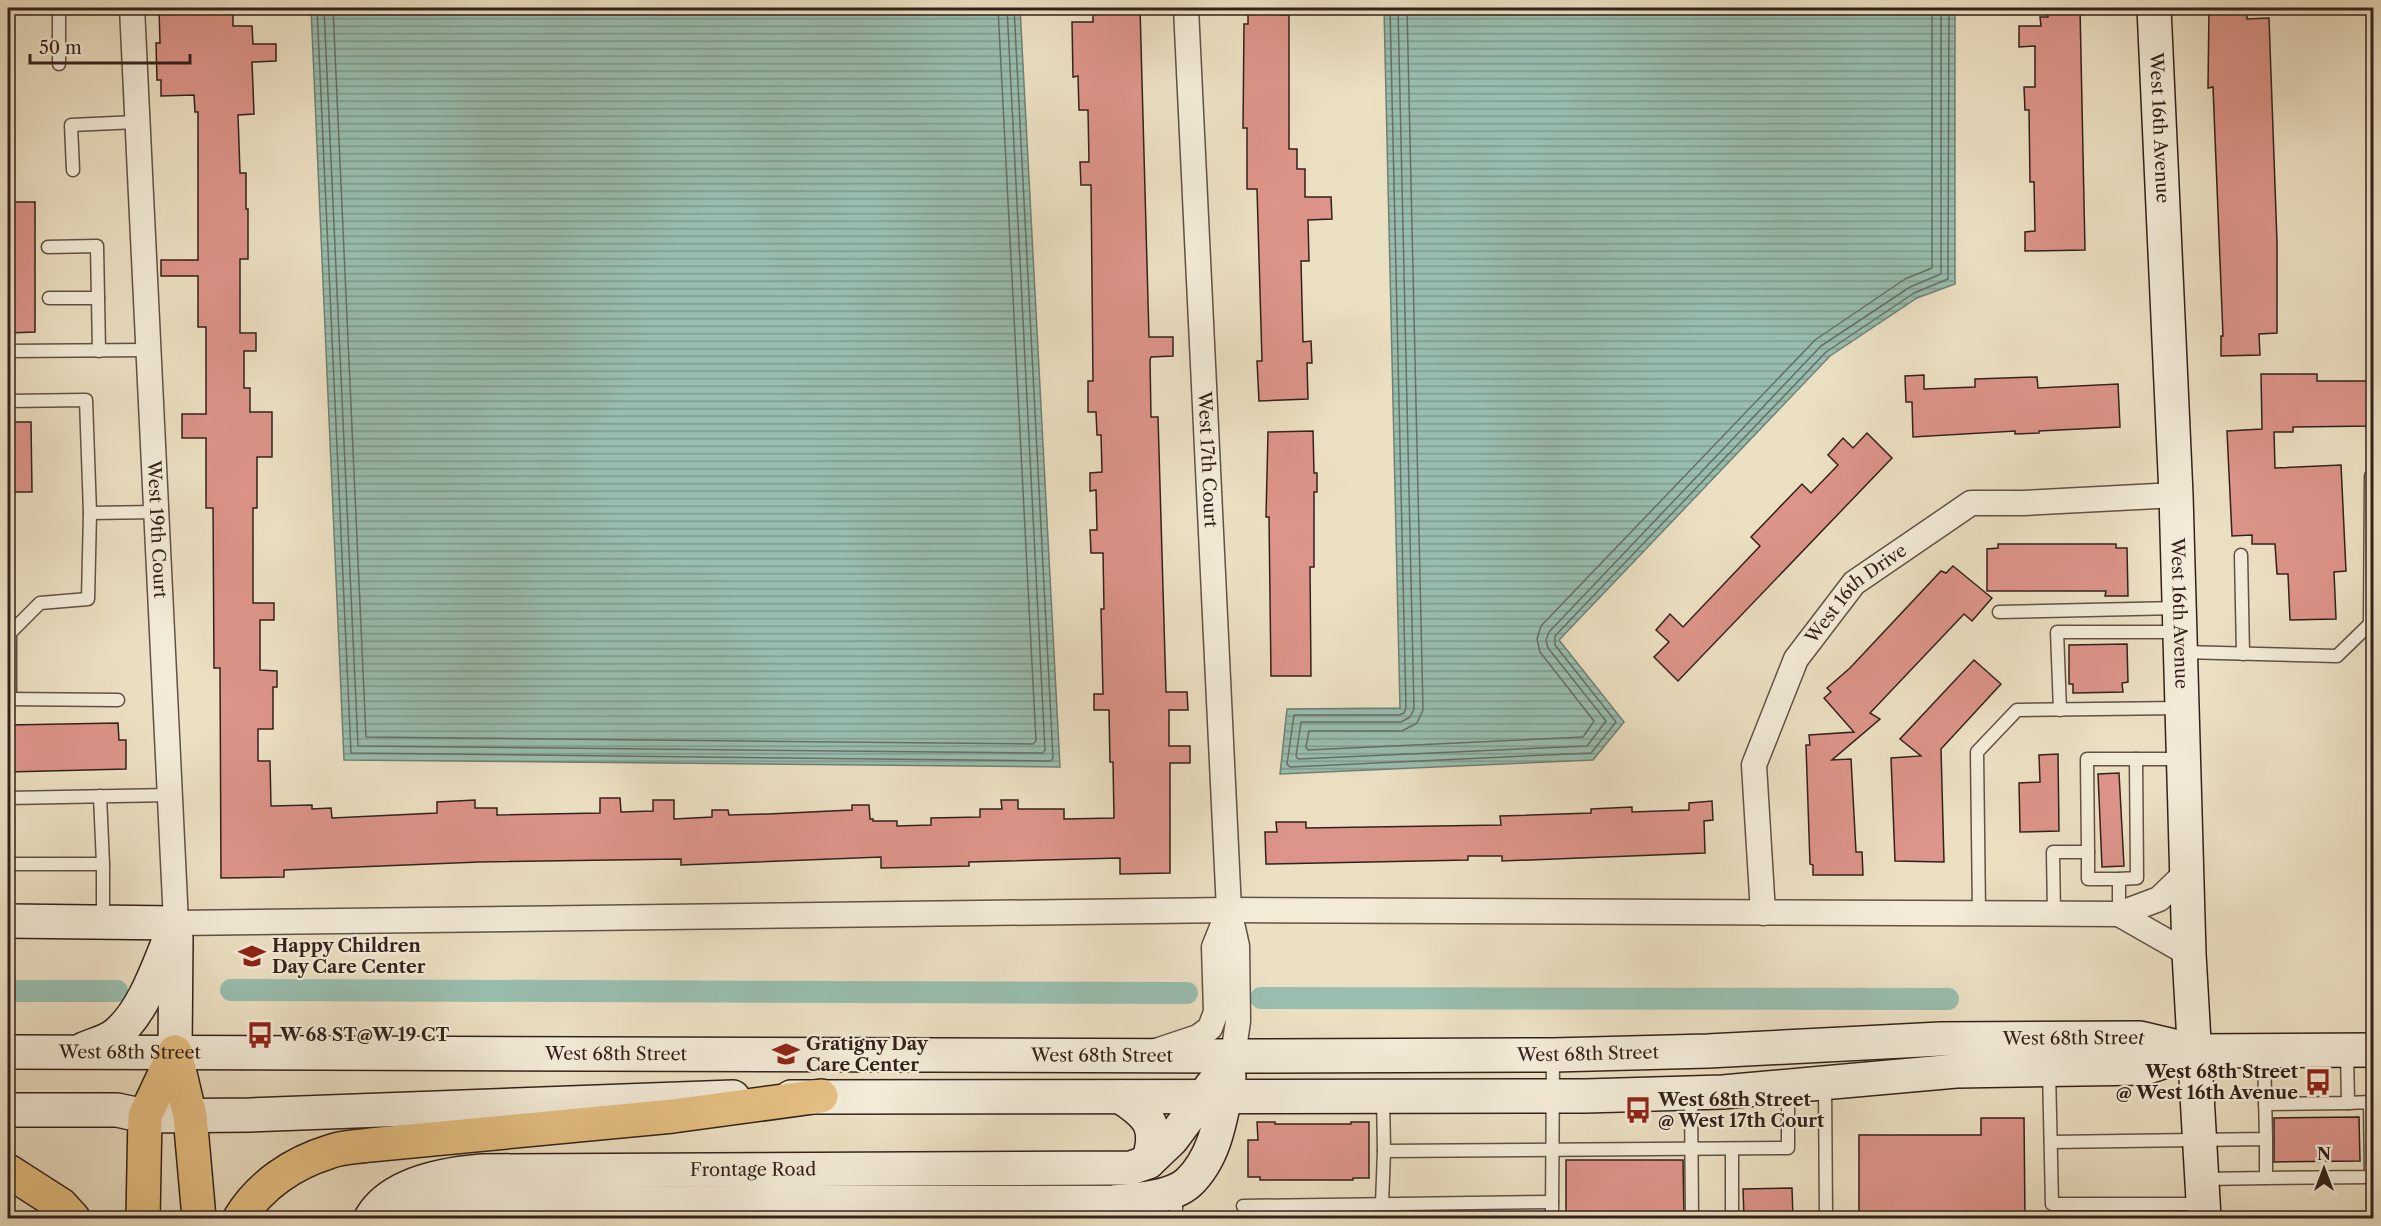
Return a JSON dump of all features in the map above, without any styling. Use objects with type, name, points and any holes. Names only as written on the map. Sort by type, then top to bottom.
[{"type":"highway","points":[[175,1052],[190,1116],[199,1218]]},
{"type":"highway","points":[[143,1218],[145,1116],[175,1052]]},
{"type":"highway","points":[[240,1218],[268,1184],[297,1165],[330,1151],[370,1145],[673,1116],[821,1096]]},
{"type":"highway","points":[[8,1171],[61,1205],[73,1218]]},
{"type":"main road","name":"West 16th Avenue","points":[[2154,8],[2176,495],[2189,954],[2204,1200]]},
{"type":"main road","points":[[8,921],[176,923],[140,1005],[126,1026],[112,1038],[77,1052]]},
{"type":"main road","name":"West 19th Court","points":[[175,1052],[176,923]]},
{"type":"main road","name":"West 68th Street","points":[[8,1052],[1553,1055],[1708,1051],[1941,1039],[2140,1038],[2195,1051],[2360,1050]]},
{"type":"main road","name":"West 68th Street","points":[[8,1110],[117,1110],[145,1116],[190,1116],[661,1098],[1691,1093],[1956,1071],[2145,1068],[2195,1051]]},
{"type":"main road","points":[[1180,1197],[1209,1156],[1214,1097],[1233,1056]]},
{"type":"main road","points":[[1120,1097],[1141,1110],[1150,1122],[1154,1139],[1148,1162]]},
{"type":"main road","points":[[1148,1162],[1214,1097]]},
{"type":"main road","name":"West 68th Street","points":[[8,1133],[118,1129],[145,1116]]},
{"type":"main road","name":"Frontage Road","points":[[405,1218],[454,1203],[535,1193],[962,1170],[1117,1170],[1148,1162]]},
{"type":"main road","points":[[917,1210],[926,1190],[936,1182],[962,1170]]},
{"type":"main road","name":"Frontage Road","points":[[371,1218],[376,1209],[413,1185],[446,1174],[482,1171],[535,1193],[652,1211],[917,1210],[1113,1202],[1140,1200],[1164,1194],[1180,1197]]},
{"type":"street","name":"West 19th Court","points":[[132,8],[176,923]]},
{"type":"street","name":"West 17th Court","points":[[1186,8],[1228,910],[1237,946],[1238,1021],[1233,1056]]},
{"type":"street","name":"West 16th Drive","points":[[1763,913],[1754,765],[1796,659],[1854,583],[1971,503],[2023,503],[2176,495]]},
{"type":"street","points":[[176,923],[1228,910],[2119,914],[2158,899],[2187,872]]},
{"type":"street","name":"West 17th Court","points":[[1141,1056],[1198,1037],[1210,1028],[1216,1012],[1214,947],[1228,910]]},
{"type":"street","points":[[2119,914],[2189,954]]},
{"type":"lane","points":[[59,8],[59,64]]},
{"type":"lane","points":[[73,171],[71,125],[137,122]]},
{"type":"lane","points":[[48,247],[97,246],[99,351]]},
{"type":"lane","points":[[49,298],[98,298]]},
{"type":"lane","points":[[8,351],[148,350]]},
{"type":"lane","points":[[8,401],[86,400],[90,513],[88,599],[40,603],[10,633],[9,699],[118,700]]},
{"type":"lane","points":[[1999,612],[2180,631],[2242,654],[2337,656],[2372,622],[2372,476]]},
{"type":"lane","points":[[90,513],[156,512]]},
{"type":"lane","points":[[2241,555],[2242,654]]},
{"type":"lane","points":[[2060,710],[2058,632],[2180,631]]},
{"type":"lane","points":[[1979,913],[1977,752],[2017,710],[2182,708]]},
{"type":"lane","points":[[2136,759],[2137,878],[2088,879],[2087,759],[2136,759],[2184,759]]},
{"type":"lane","points":[[8,798],[170,795]]},
{"type":"lane","points":[[100,796],[103,922]]},
{"type":"lane","points":[[2054,914],[2053,852],[2088,852]]},
{"type":"lane","points":[[8,864],[103,864]]},
{"type":"lane","points":[[2119,879],[2119,914]]},
{"type":"lane","points":[[2264,1050],[2266,1178]]},
{"type":"lane","points":[[2348,1103],[2360,1050]]},
{"type":"lane","points":[[1552,1218],[1553,1055]]},
{"type":"lane","points":[[2049,1069],[2052,1204],[2204,1200],[2266,1178],[2372,1177],[2370,1102],[2265,1104]]},
{"type":"lane","points":[[1825,1082],[1826,1218]]},
{"type":"lane","points":[[1384,1151],[1788,1148],[1788,1086]]},
{"type":"lane","points":[[1691,1093],[1692,1218]]},
{"type":"lane","points":[[1383,1096],[1383,1204]]},
{"type":"lane","points":[[2051,1142],[2266,1139]]},
{"type":"lane","points":[[1732,1149],[1732,1218]]},
{"type":"lane","points":[[1243,1206],[1552,1202]]},
{"type":"water","points":[[311,8],[1020,8],[1060,767],[344,760]]},
{"type":"water","points":[[1384,8],[1955,8],[1955,284],[1917,298],[1830,356],[1559,640],[1624,722],[1593,760],[1280,774],[1287,709],[1400,708]]},
{"type":"building","points":[[159,8],[233,8],[233,26],[252,26],[253,44],[276,44],[276,61],[252,62],[254,114],[238,115],[240,173],[246,173],[246,209],[248,209],[248,259],[240,259],[240,333],[256,333],[256,351],[244,351],[244,388],[250,388],[250,412],[272,412],[272,457],[257,457],[257,508],[253,508],[253,603],[274,603],[274,620],[260,620],[260,670],[277,671],[277,687],[273,687],[273,729],[258,729],[258,761],[270,761],[271,806],[312,805],[312,809],[331,808],[332,818],[437,813],[437,802],[475,800],[475,808],[497,808],[497,815],[600,813],[600,798],[620,798],[621,812],[653,811],[653,800],[674,800],[674,819],[712,817],[712,810],[728,810],[729,815],[768,814],[852,810],[852,805],[869,805],[870,819],[897,821],[897,826],[931,825],[931,818],[980,817],[980,809],[1002,809],[1001,800],[1018,800],[1018,809],[1064,809],[1064,819],[1114,818],[1109,710],[1094,710],[1094,694],[1103,694],[1101,609],[1104,609],[1103,553],[1091,553],[1090,530],[1097,530],[1096,490],[1090,491],[1090,473],[1102,472],[1101,435],[1097,435],[1096,412],[1088,412],[1088,381],[1093,381],[1091,185],[1081,185],[1080,162],[1089,162],[1088,110],[1079,110],[1078,76],[1073,77],[1072,22],[1093,22],[1093,8],[1140,8],[1149,337],[1173,337],[1173,356],[1151,357],[1150,360],[1151,417],[1158,417],[1166,692],[1187,692],[1188,710],[1169,710],[1169,746],[1190,746],[1190,763],[1170,763],[1170,873],[1120,874],[1120,858],[969,862],[969,866],[881,868],[881,857],[681,865],[681,859],[479,862],[284,870],[284,877],[221,878],[220,668],[214,668],[213,508],[206,508],[206,438],[182,438],[182,414],[206,414],[206,327],[198,327],[198,276],[161,276],[161,260],[198,260],[198,112],[195,112],[194,95],[161,96],[161,80],[157,80],[156,43],[160,43]]},
{"type":"building","points":[[1248,8],[1280,8],[1280,15],[1289,15],[1289,149],[1297,149],[1297,169],[1305,169],[1305,197],[1331,197],[1332,219],[1308,220],[1309,261],[1301,261],[1303,342],[1311,341],[1312,363],[1307,363],[1308,399],[1259,401],[1257,361],[1262,361],[1257,189],[1247,189],[1247,128],[1243,128],[1244,24],[1248,24]]},
{"type":"building","points":[[2047,8],[2080,8],[2085,250],[2025,251],[2025,232],[2035,231],[2034,182],[2030,182],[2029,110],[2025,110],[2024,87],[2035,87],[2035,46],[2019,47],[2019,26],[2041,26],[2040,17],[2048,17]]},
{"type":"building","points":[[2209,8],[2247,8],[2247,19],[2269,18],[2277,242],[2277,333],[2259,334],[2260,355],[2221,356],[2221,336],[2223,336],[2213,87],[2208,88]]},
{"type":"building","points":[[8,202],[35,202],[35,332],[8,333]]},
{"type":"building","points":[[2261,374],[2317,374],[2317,381],[2373,381],[2373,426],[2293,427],[2293,432],[2274,432],[2275,468],[2341,465],[2346,571],[2334,572],[2336,619],[2290,620],[2288,574],[2277,574],[2275,544],[2252,544],[2252,535],[2232,536],[2227,431],[2262,429]]},
{"type":"building","points":[[1924,375],[1924,389],[1975,387],[1975,379],[2037,377],[2038,388],[2118,384],[2120,427],[2039,431],[2039,433],[2015,434],[2015,431],[1913,437],[1912,402],[1906,402],[1905,376]]},
{"type":"building","points":[[8,422],[31,422],[32,492],[8,492]]},
{"type":"building","points":[[1313,431],[1317,492],[1314,492],[1314,567],[1310,567],[1311,676],[1271,676],[1269,517],[1266,517],[1268,432]]},
{"type":"building","points":[[1867,433],[1892,458],[1678,681],[1654,657],[1669,642],[1656,630],[1670,614],[1683,627],[1760,546],[1751,537],[1802,484],[1811,493],[1838,465],[1828,455],[1843,438],[1853,448]]},
{"type":"building","points":[[1998,544],[2116,544],[2116,548],[2127,548],[2128,596],[2105,596],[2106,591],[1987,591],[1987,549],[1998,548]]},
{"type":"building","points":[[1953,566],[1992,598],[1972,621],[1964,614],[1870,713],[1880,719],[1832,760],[1851,759],[1856,852],[1862,852],[1863,875],[1813,875],[1813,865],[1810,864],[1806,745],[1810,745],[1809,735],[1854,732],[1824,698],[1831,692],[1827,688],[1850,668],[1941,571],[1946,573]]},
{"type":"building","points":[[2127,644],[2128,682],[2122,683],[2123,692],[2073,693],[2073,684],[2069,684],[2069,645]]},
{"type":"building","points":[[1974,660],[2001,684],[1941,749],[1944,862],[1895,861],[1891,758],[1921,756],[1900,739]]},
{"type":"building","points":[[118,723],[119,740],[126,740],[126,769],[8,772],[8,725]]},
{"type":"building","points":[[2058,754],[2059,831],[2020,832],[2019,783],[2040,782],[2039,755]]},
{"type":"building","points":[[2119,773],[2124,866],[2102,867],[2098,774]]},
{"type":"building","points":[[1712,801],[1713,820],[1704,821],[1705,853],[1502,861],[1502,856],[1468,856],[1468,860],[1266,864],[1265,832],[1277,832],[1276,822],[1306,822],[1306,828],[1501,825],[1500,816],[1591,813],[1591,809],[1632,807],[1632,812],[1689,810],[1689,803]]},
{"type":"building","points":[[2359,1117],[2360,1161],[2274,1162],[2274,1118]]},
{"type":"building","points":[[1981,1118],[2024,1118],[2025,1218],[1859,1218],[1859,1135],[1981,1135]]},
{"type":"building","points":[[1257,1122],[1351,1124],[1351,1122],[1369,1122],[1369,1178],[1260,1180],[1260,1177],[1248,1177],[1248,1140],[1258,1140]]},
{"type":"building","points":[[1566,1160],[1683,1160],[1684,1218],[1566,1218]]},
{"type":"building","points":[[1792,1188],[1793,1218],[1744,1218],[1743,1189]]},
{"type":"waterway","points":[[231,990],[1187,993]]},
{"type":"waterway","points":[[8,991],[117,991]]},
{"type":"waterway","points":[[1261,998],[1948,999]]},
{"type":"place","name":"Happy Children Day Care Center","points":[[252,956]]},
{"type":"place","name":"W 68 ST@W 19 CT","points":[[260,1035]]},
{"type":"place","name":"Gratigny Day Care Center","points":[[786,1054]]},
{"type":"place","name":"West 68th Street @ West 16th Avenue","points":[[2318,1082]]},
{"type":"place","name":"West 68th Street @ West 17th Court","points":[[1638,1110]]}]
